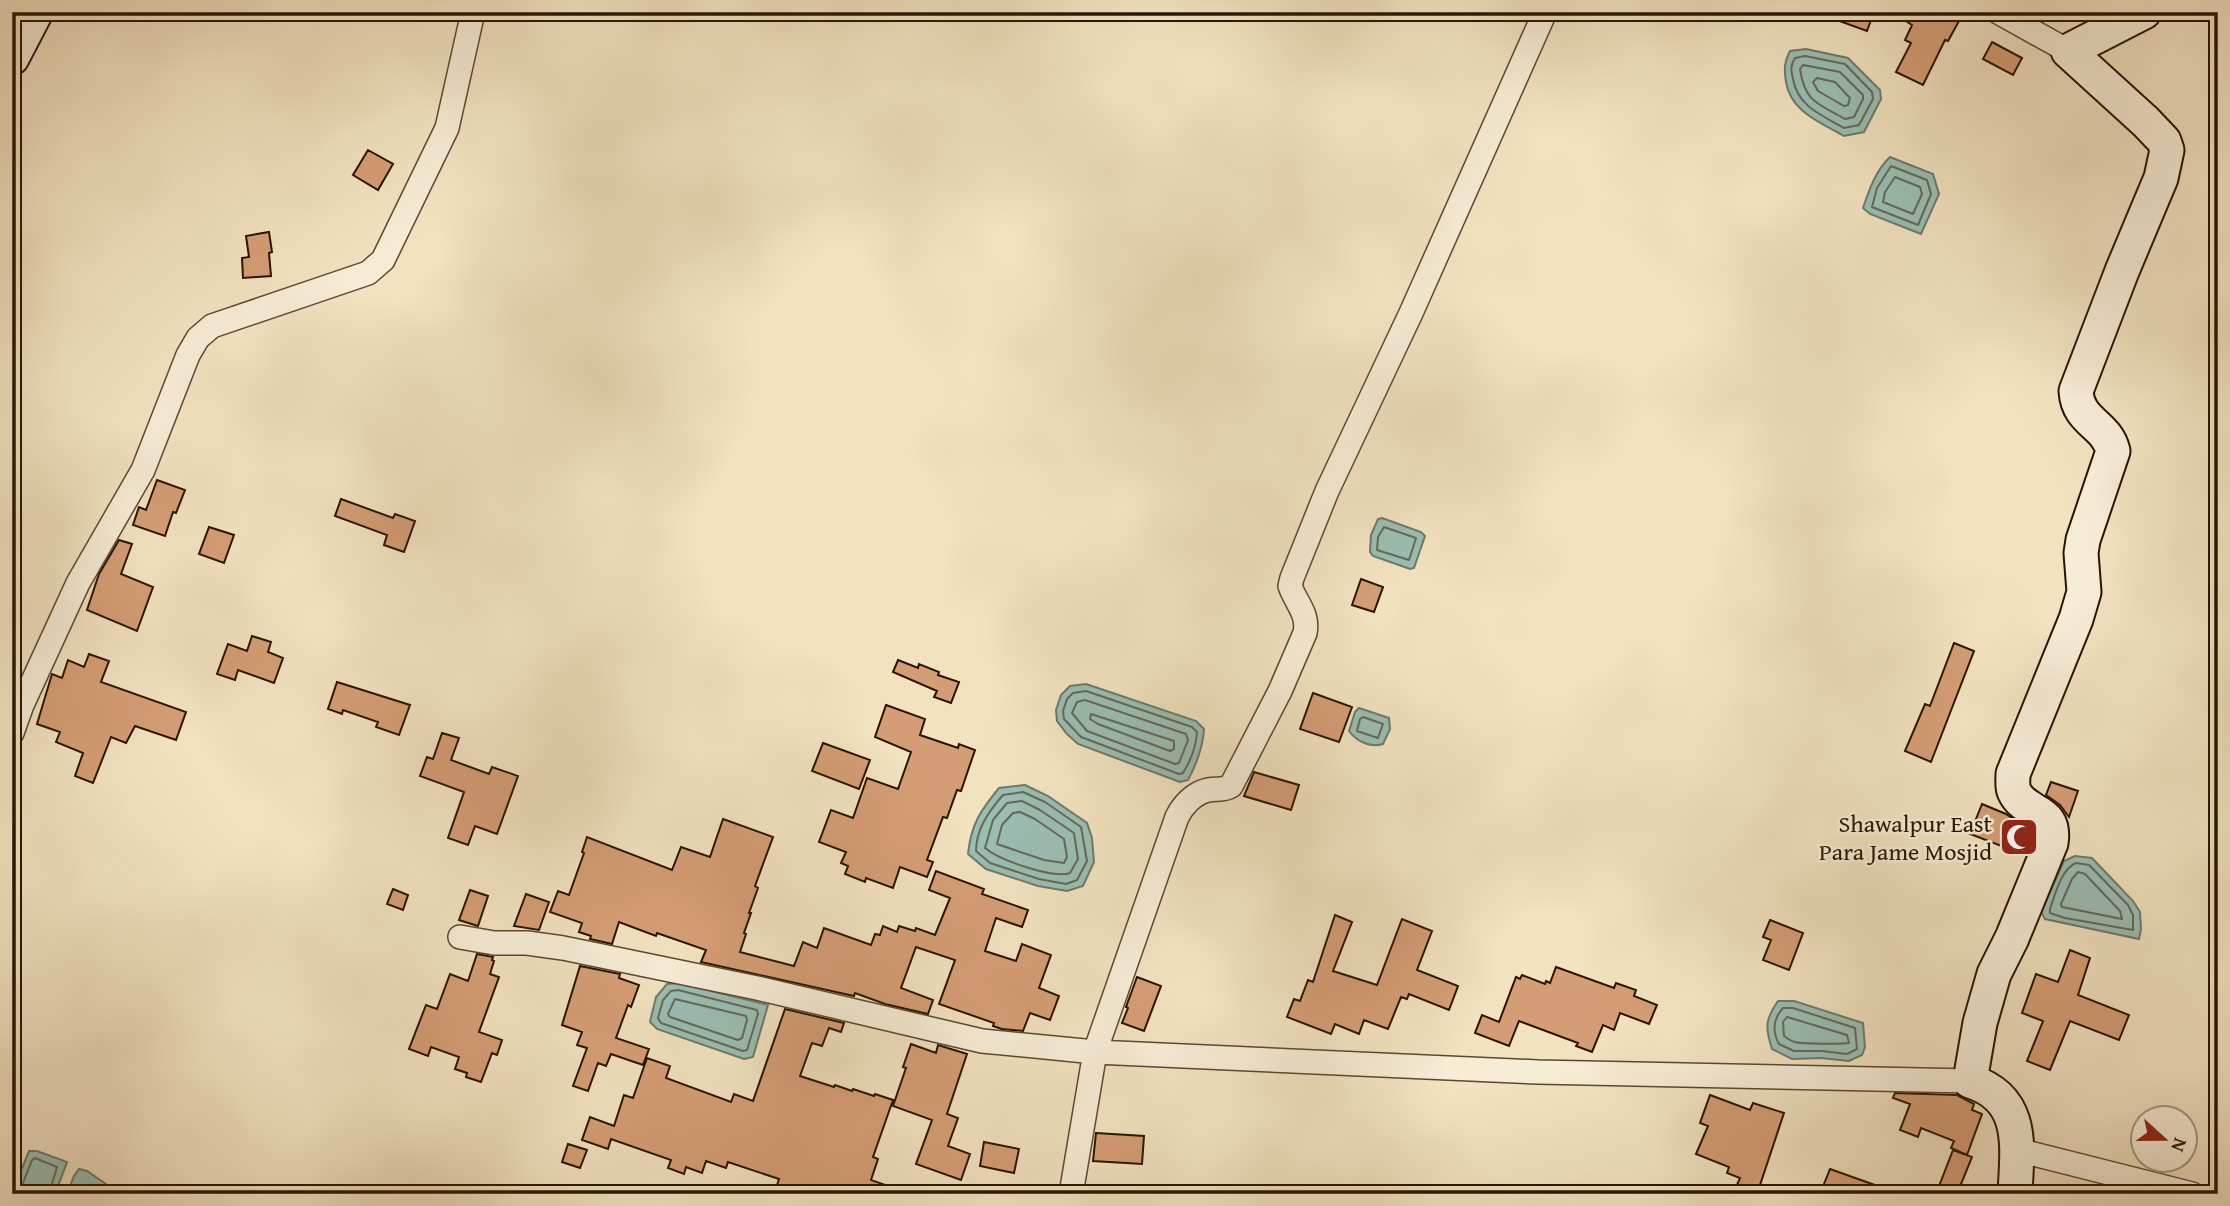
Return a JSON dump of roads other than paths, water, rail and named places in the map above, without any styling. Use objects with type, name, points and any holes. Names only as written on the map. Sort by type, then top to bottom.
[{"type":"street","points":[[12,58],[36,12]]},
{"type":"street","points":[[12,733],[17,705],[78,583],[143,470],[188,355],[198,338],[212,326],[368,272],[383,260],[447,128],[473,12]]},
{"type":"street","points":[[1071,1194],[1095,1052],[1182,807],[1207,790],[1223,790],[1231,786],[1298,650],[1307,624],[1306,616],[1290,586],[1292,578],[1327,491],[1411,313],[1545,12]]},
{"type":"street","points":[[1970,1081],[1980,1023],[1994,974],[2012,938],[2051,843],[2053,832],[2048,819],[2021,800],[2013,790],[2013,774],[2076,619],[2084,592],[2081,553],[2083,540],[2113,451],[2110,439],[2077,406],[2076,391],[2161,178],[2167,150],[2164,142],[2146,122],[2068,51],[1998,12]]},
{"type":"street","points":[[2068,51],[2144,12]]},
{"type":"street","points":[[460,937],[494,943],[527,943],[563,948],[757,988],[982,1041],[1095,1052],[1538,1072],[1970,1081],[1987,1086],[1999,1096],[2012,1116],[2018,1150],[2015,1194]]},
{"type":"street","points":[[2018,1150],[2192,1194]]},
{"type":"water","points":[[1806,49],[1848,58],[1880,90],[1881,99],[1864,132],[1844,136],[1816,121],[1794,101],[1786,82],[1786,63],[1790,51]]},
{"type":"water","points":[[1890,157],[1933,174],[1939,194],[1921,234],[1870,214],[1863,208],[1870,187]]},
{"type":"water","points":[[1382,518],[1421,532],[1425,536],[1414,568],[1373,556],[1370,552],[1371,535],[1378,519]]},
{"type":"water","points":[[1086,684],[1196,721],[1204,729],[1199,755],[1188,780],[1180,782],[1078,744],[1067,734],[1057,721],[1056,710],[1061,695],[1070,686]]},
{"type":"water","points":[[1359,708],[1389,718],[1390,729],[1383,744],[1364,743],[1349,731]]},
{"type":"water","points":[[1025,785],[1048,796],[1087,823],[1092,838],[1094,862],[1083,886],[1067,891],[1038,886],[986,869],[968,854],[978,818],[999,788]]},
{"type":"water","points":[[2075,856],[2092,858],[2133,901],[2140,912],[2139,939],[2045,919],[2041,912],[2064,861]]},
{"type":"water","points":[[679,983],[768,1005],[753,1057],[744,1059],[657,1029],[650,1022],[656,997],[667,984]]},
{"type":"water","points":[[1778,1001],[1794,1001],[1863,1023],[1865,1047],[1862,1055],[1849,1061],[1792,1059],[1772,1049],[1768,1024]]},
{"type":"water","points":[[29,1151],[37,1151],[67,1162],[55,1194],[14,1194]]},
{"type":"water","points":[[79,1169],[87,1171],[106,1184],[107,1194],[67,1194]]},
{"type":"place","name":"Shawalpur East Para Jame Mosjid","points":[[2019,837]]}]
